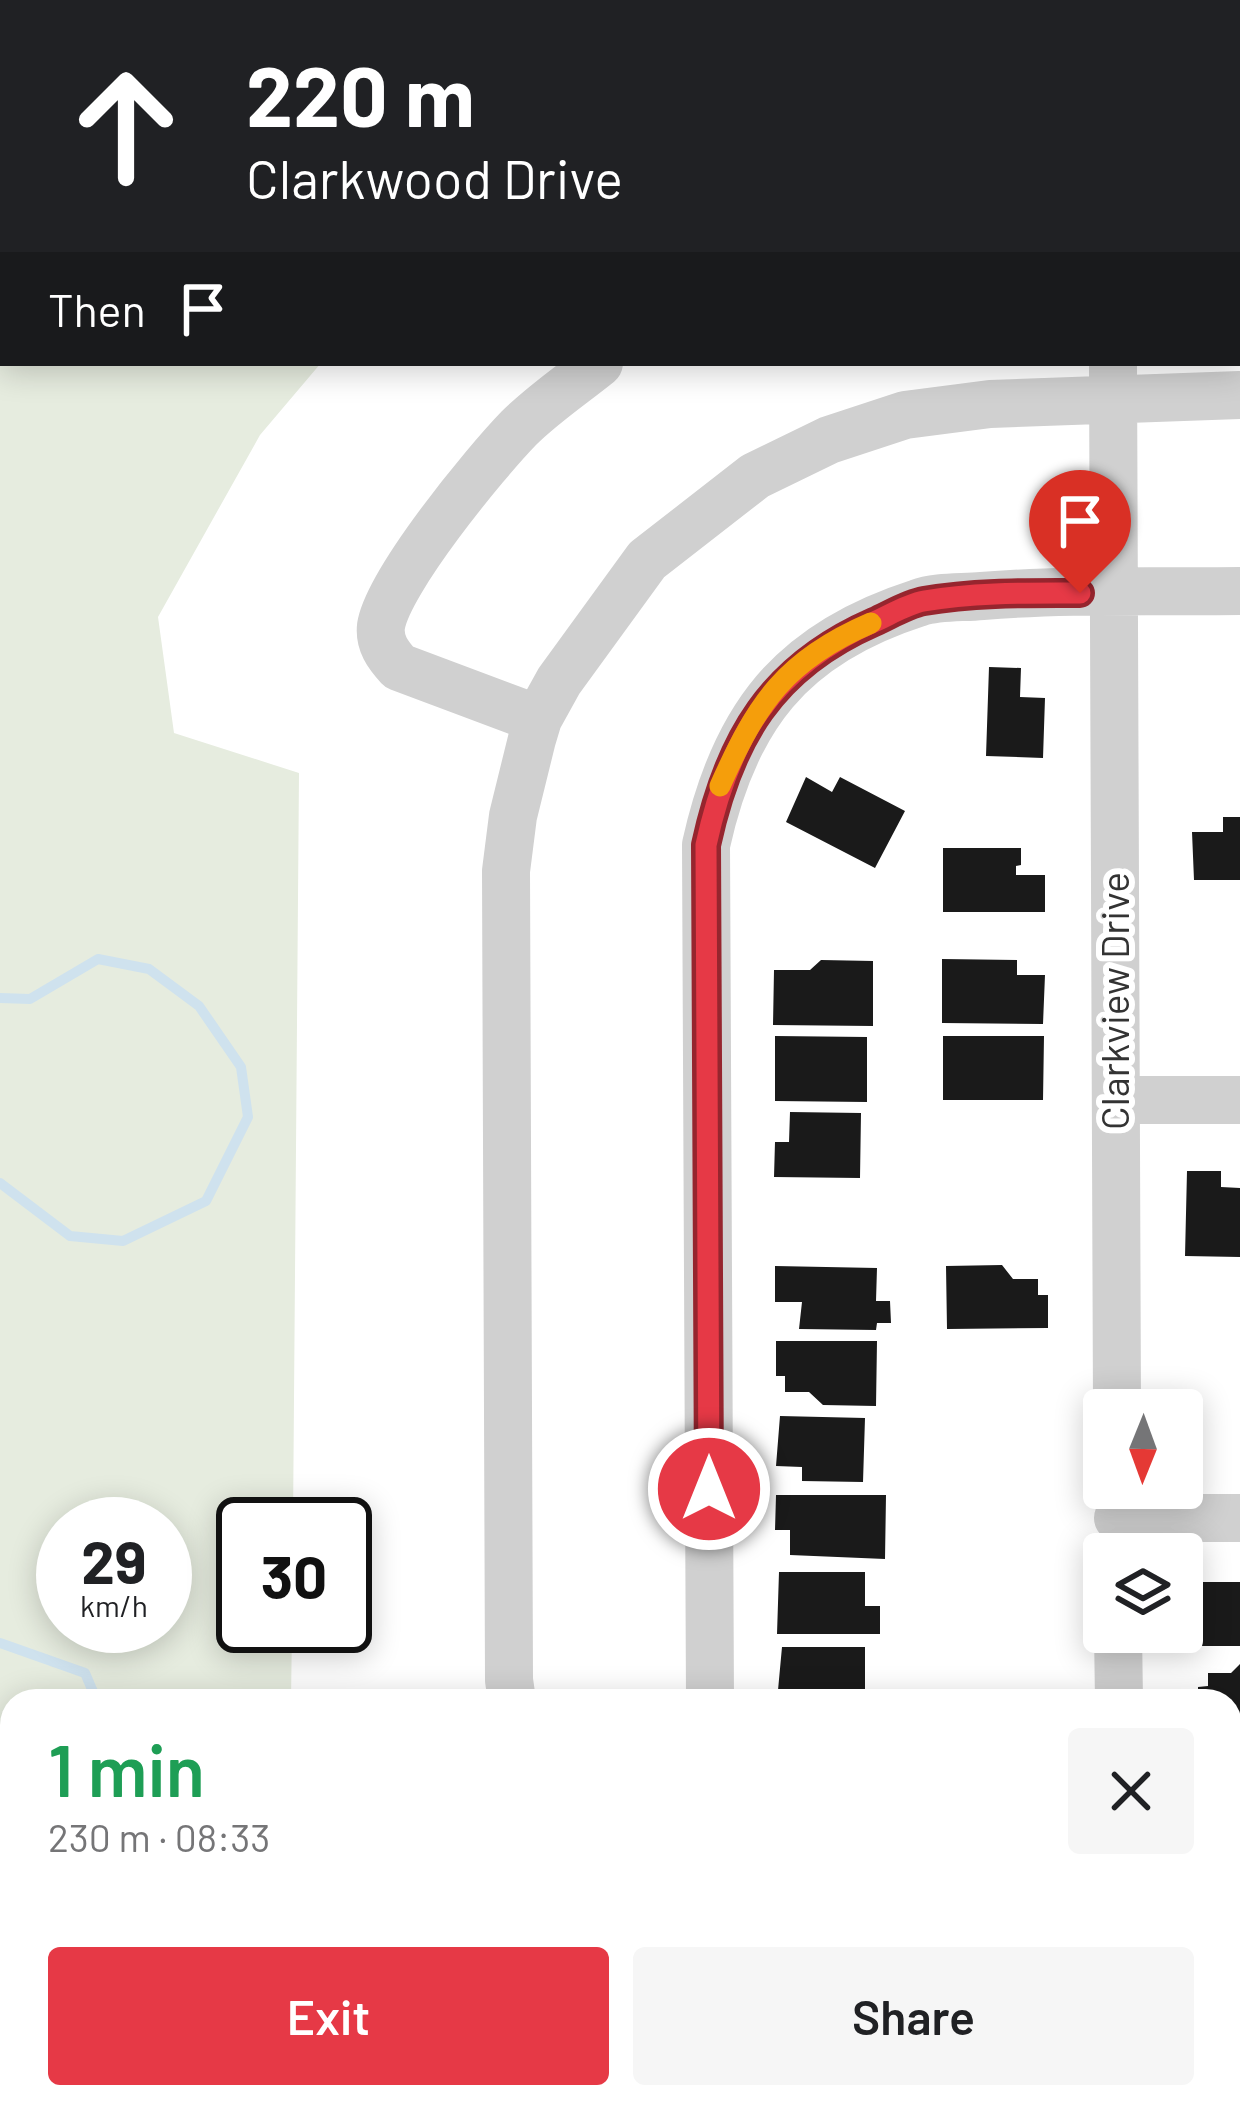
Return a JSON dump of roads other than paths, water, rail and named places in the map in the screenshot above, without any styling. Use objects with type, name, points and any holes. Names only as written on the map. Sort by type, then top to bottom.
[{"type":"street","points":[[538,719],[399,668],[386,652],[380,630],[391,596],[432,535],[520,428],[595,366]]},
{"type":"street","points":[[510,1689],[506,872],[513,816],[538,719],[559,681],[647,560],[755,476],[829,440],[904,415],[1113,380],[1240,394]]},
{"type":"street","name":"Clarkview Drive","points":[[1113,380],[1117,1389]]},
{"type":"street","points":[[710,1689],[706,845],[718,791],[750,719],[790,673],[840,636],[921,601],[1015,593],[1240,591]]},
{"type":"street","points":[[1115,1100],[1240,1100]]},
{"type":"street","points":[[1118,1520],[1240,1518]]},
{"type":"street","points":[[1118,1653],[1119,1689]]},
{"type":"waterway","points":[[0,998],[30,999],[98,959],[149,969],[199,1006],[241,1067],[248,1117],[206,1201],[123,1241],[70,1236],[0,1183]]},
{"type":"waterway","points":[[0,1643],[85,1673],[92,1689]]}]
